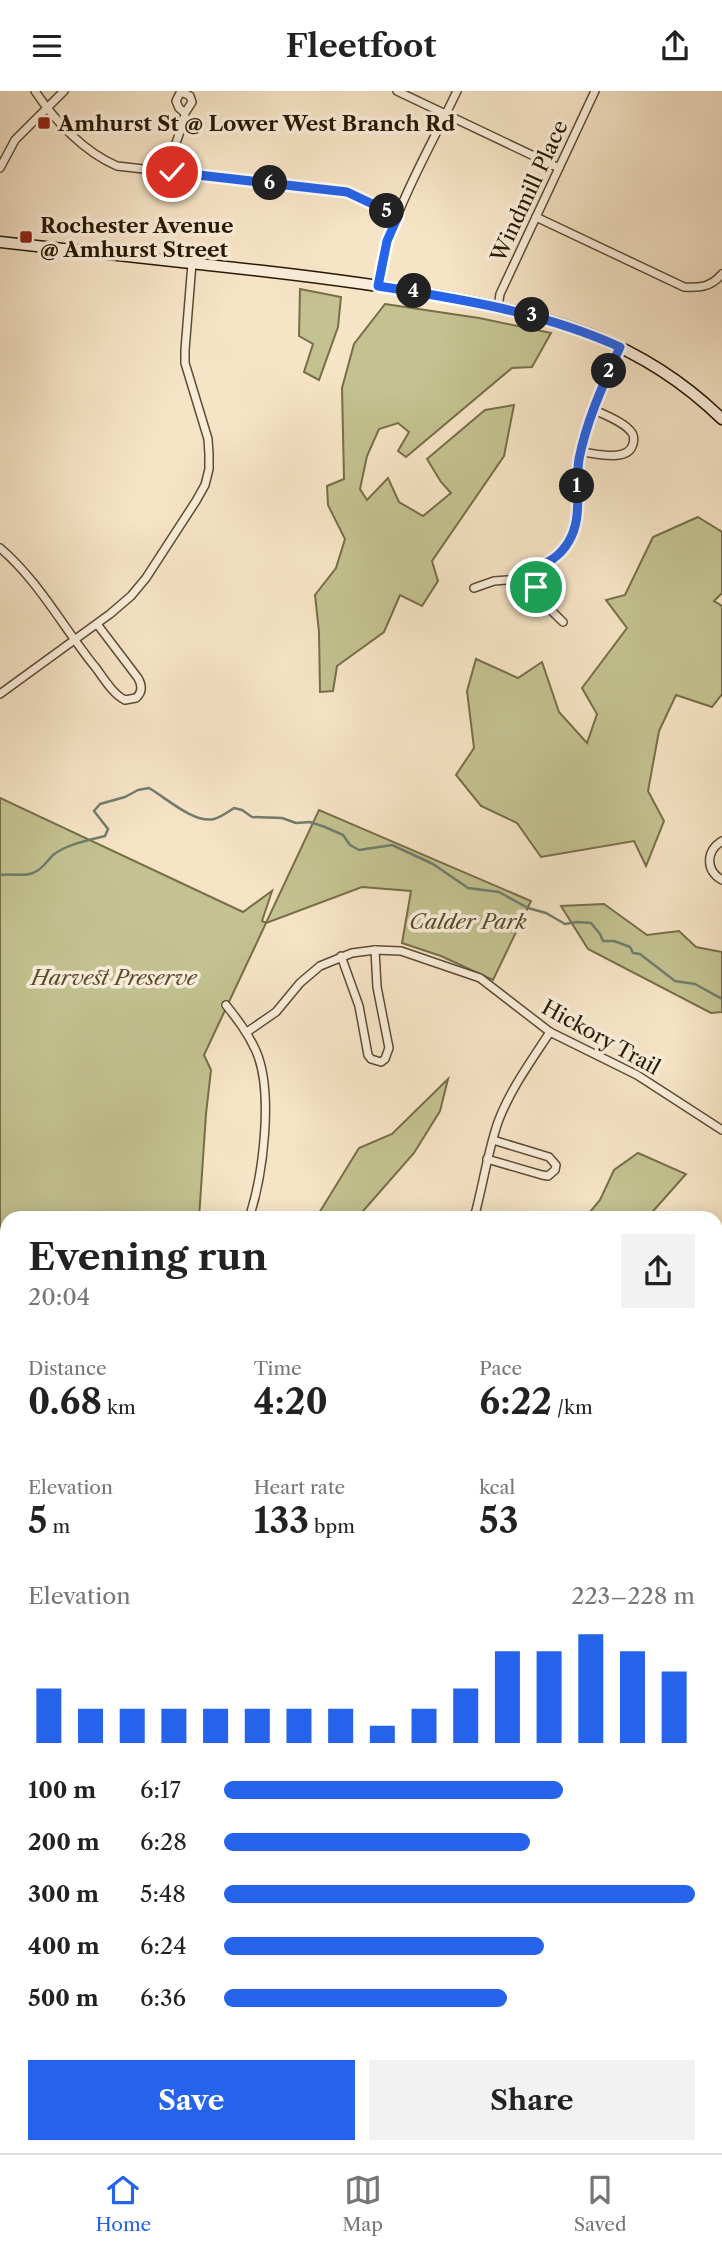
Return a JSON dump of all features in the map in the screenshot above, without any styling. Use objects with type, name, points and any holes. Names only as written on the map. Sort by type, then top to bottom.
[{"type":"main road","points":[[0,242],[378,286],[498,307],[568,325],[620,347],[667,373],[722,419]]},
{"type":"street","points":[[35,91],[73,135],[106,161],[117,166],[347,192],[398,216]]},
{"type":"street","points":[[0,168],[15,140],[64,91]]},
{"type":"street","points":[[397,91],[559,168]]},
{"type":"street","points":[[378,286],[387,241],[457,91]]},
{"type":"street","name":"Windmill Place","points":[[498,307],[500,294],[595,91]]},
{"type":"street","points":[[172,172],[176,143],[185,113]]},
{"type":"street","points":[[536,217],[684,287],[710,285],[722,274]]},
{"type":"street","points":[[0,694],[131,596],[146,578],[205,485],[209,469],[208,439],[186,363],[185,350],[192,263]]},
{"type":"street","points":[[474,588],[494,581],[519,579],[525,571],[544,565],[562,552],[573,534],[581,452],[593,409],[620,347]]},
{"type":"street","points":[[581,452],[619,455],[633,445],[630,430],[593,409]]},
{"type":"street","points":[[0,548],[25,571],[73,640],[120,697],[130,701],[141,691],[138,678],[97,624]]},
{"type":"street","points":[[530,590],[539,584],[536,567]]},
{"type":"street","points":[[519,579],[563,622]]},
{"type":"street","points":[[722,841],[712,849],[709,856],[711,870],[722,880]]},
{"type":"street","points":[[341,956],[359,1006],[368,1055],[381,1062],[386,1059],[389,1048],[377,986],[375,950]]},
{"type":"street","name":"Hickory Trail","points":[[247,1032],[275,1012],[320,966],[341,956],[375,950],[401,951],[480,978],[550,1032],[628,1070],[722,1130]]},
{"type":"street","points":[[226,1005],[247,1032],[257,1052],[264,1077],[260,1172],[251,1211]]},
{"type":"street","points":[[476,1211],[487,1159],[506,1104],[550,1032]]},
{"type":"street","points":[[487,1159],[548,1176],[555,1170],[556,1165],[549,1157],[493,1140]]},
{"type":"green space","points":[[300,289],[341,297],[338,327],[319,380],[304,372],[313,344],[299,336]]},
{"type":"green space","points":[[385,304],[479,318],[551,333],[532,367],[512,368],[406,457],[398,451],[409,432],[398,423],[379,429],[367,456],[360,489],[367,500],[388,478],[399,502],[423,516],[451,493],[427,459],[485,410],[514,405],[504,456],[432,561],[438,581],[422,606],[400,595],[384,632],[337,666],[333,691],[320,692],[315,595],[336,568],[345,539],[328,505],[327,486],[344,479],[342,388],[354,344]]},
{"type":"green space","points":[[698,517],[722,532],[722,593],[714,601],[722,606],[722,694],[712,707],[676,695],[659,731],[648,791],[664,821],[646,866],[634,841],[541,857],[517,823],[481,806],[456,775],[474,748],[467,691],[476,659],[518,678],[542,662],[559,712],[587,743],[597,714],[582,688],[627,628],[606,600],[625,595],[653,537]]},
{"type":"green space","name":"Harvest Preserve","points":[[0,798],[243,912],[272,891],[262,921],[266,923],[204,1055],[211,1070],[199,1211],[0,1211]]},
{"type":"green space","name":"Calder Park","points":[[319,810],[531,901],[493,980],[441,956],[402,943],[411,891],[362,887],[266,923]]},
{"type":"green space","points":[[604,904],[647,935],[679,931],[696,947],[722,952],[722,1012],[711,1013],[588,949],[561,906]]},
{"type":"green space","points":[[448,1079],[440,1111],[414,1153],[363,1211],[320,1211],[359,1148],[392,1134]]},
{"type":"green space","points":[[638,1153],[686,1174],[653,1211],[591,1211],[600,1200],[614,1170]]},
{"type":"waterway","points":[[0,875],[33,873],[65,848],[105,836],[108,829],[94,811],[100,804],[149,788],[198,818],[214,819],[234,808],[252,817],[282,818],[325,827],[343,835],[350,845],[359,850],[392,845],[433,864],[468,888],[499,892],[565,924],[591,923],[603,941],[614,941],[630,947],[633,953],[640,954],[675,981],[695,984],[722,999]]},
{"type":"place","name":"Amhurst St @ Lower West Branch Rd","points":[[44,123]]},
{"type":"place","name":"Rochester Avenue @ Amhurst Street","points":[[26,237]]},
{"type":"route","points":[[172,172],[347,192],[398,216],[387,241],[378,286],[492,305],[548,319],[591,333],[620,347],[588,422],[579,461],[577,515],[573,534],[562,552],[544,565],[536,567],[540,579],[536,587]]}]
